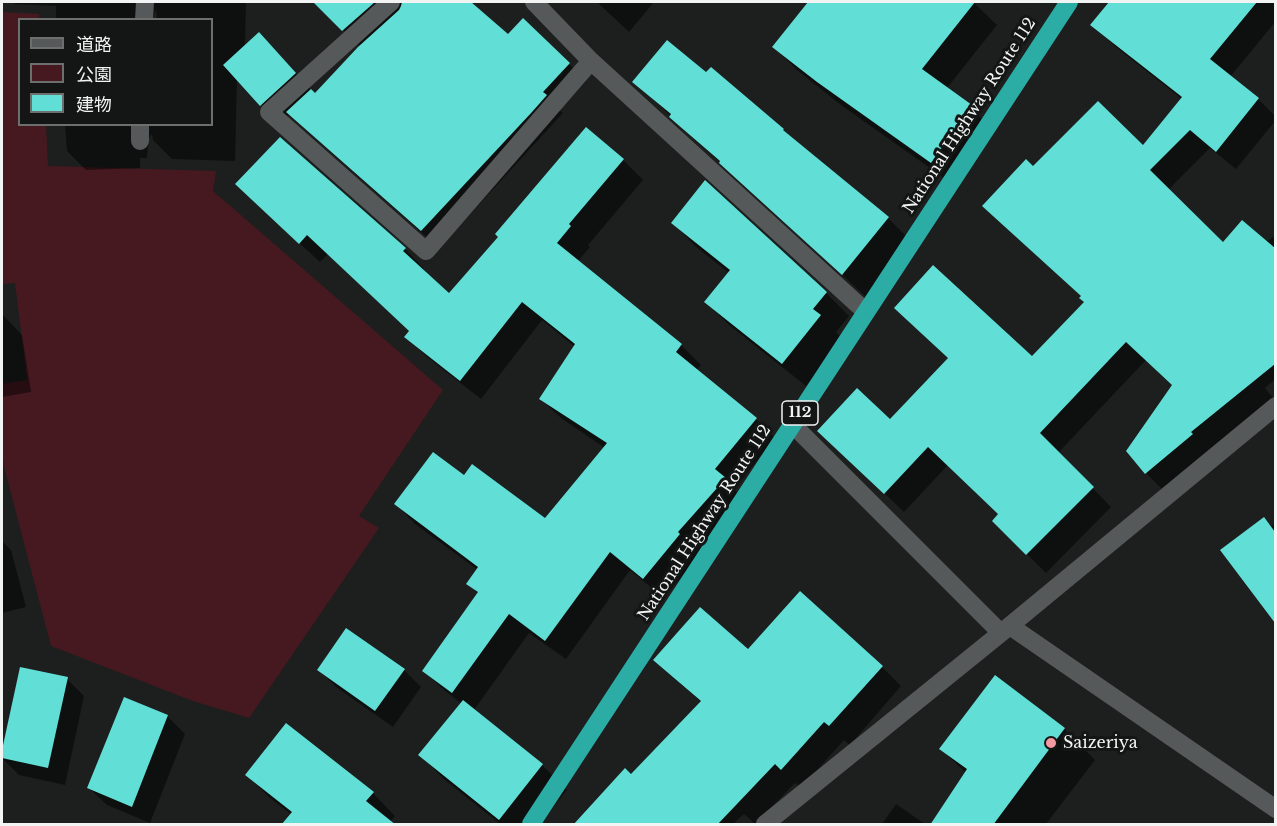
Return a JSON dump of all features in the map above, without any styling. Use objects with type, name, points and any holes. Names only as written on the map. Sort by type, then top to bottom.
[{"type":"highway","name":"National Highway Route 112","points":[[531,825],[1069,2]]},
{"type":"street","points":[[144,18],[145,2]]},
{"type":"street","points":[[391,2],[269,112],[426,251],[591,61]]},
{"type":"street","points":[[534,2],[591,61],[866,312]]},
{"type":"street","points":[[765,825],[1275,406]]},
{"type":"street","points":[[792,424],[1005,630],[1275,809]]},
{"type":"green space","points":[[2,12],[39,14],[39,18],[18,18],[18,126],[46,126],[48,166],[216,171],[213,191],[443,390],[359,516],[379,528],[249,718],[193,701],[51,646],[4,467],[2,384],[27,380],[15,283],[2,284]]},
{"type":"building","points":[[313,2],[375,2],[342,31]]},
{"type":"building","points":[[402,2],[471,2],[508,34],[523,18],[570,63],[543,92],[547,95],[532,112],[421,231],[286,112],[311,89],[315,93],[358,47],[399,10]]},
{"type":"building","points":[[808,2],[975,2],[922,69],[972,105],[931,163],[772,47]]},
{"type":"building","points":[[1109,2],[1257,2],[1210,59],[1259,98],[1216,152],[1190,130],[1150,170],[1223,242],[1242,220],[1275,248],[1275,364],[1191,432],[1193,434],[1145,474],[1126,451],[1172,385],[1126,342],[1040,433],[1094,487],[1026,555],[992,521],[998,514],[928,447],[884,494],[817,431],[857,388],[890,419],[948,358],[894,308],[933,265],[1032,356],[1084,302],[1079,298],[1081,296],[982,206],[1026,159],[1033,166],[1098,101],[1143,145],[1182,97],[1090,25]]},
{"type":"building","points":[[259,32],[296,73],[260,106],[223,65]]},
{"type":"building","points":[[667,40],[706,72],[711,67],[889,217],[842,275],[719,163],[720,161],[669,117],[671,114],[632,82]]},
{"type":"building","points":[[586,127],[624,159],[569,224],[571,226],[557,243],[682,344],[676,352],[757,418],[715,469],[726,478],[678,532],[680,534],[643,579],[610,552],[545,641],[509,614],[452,693],[422,671],[478,592],[466,584],[478,567],[394,504],[433,452],[464,475],[472,464],[545,518],[607,443],[539,399],[575,344],[522,302],[460,381],[404,337],[409,331],[307,235],[299,244],[235,184],[280,137],[406,248],[403,251],[449,293],[498,237],[495,234]]},
{"type":"building","points":[[705,180],[827,292],[813,309],[821,315],[782,364],[704,302],[730,270],[671,223]]},
{"type":"building","points":[[1264,517],[1275,532],[1275,623],[1220,550]]},
{"type":"building","points":[[800,591],[883,666],[829,726],[824,722],[781,770],[775,764],[717,825],[573,825],[625,768],[631,774],[701,701],[653,660],[700,607],[748,649]]},
{"type":"building","points":[[346,628],[405,669],[375,711],[317,670]]},
{"type":"building","points":[[20,667],[68,677],[48,768],[2,758]]},
{"type":"building","points":[[995,675],[1065,728],[993,825],[930,825],[967,769],[939,749]]},
{"type":"building","points":[[124,697],[168,715],[132,807],[87,788]]},
{"type":"building","points":[[463,700],[543,764],[499,820],[418,755]]},
{"type":"building","points":[[286,723],[374,792],[366,801],[396,825],[281,825],[292,812],[245,775]]},
{"type":"place","name":"Saizeriya","points":[[1051,743]]}]
